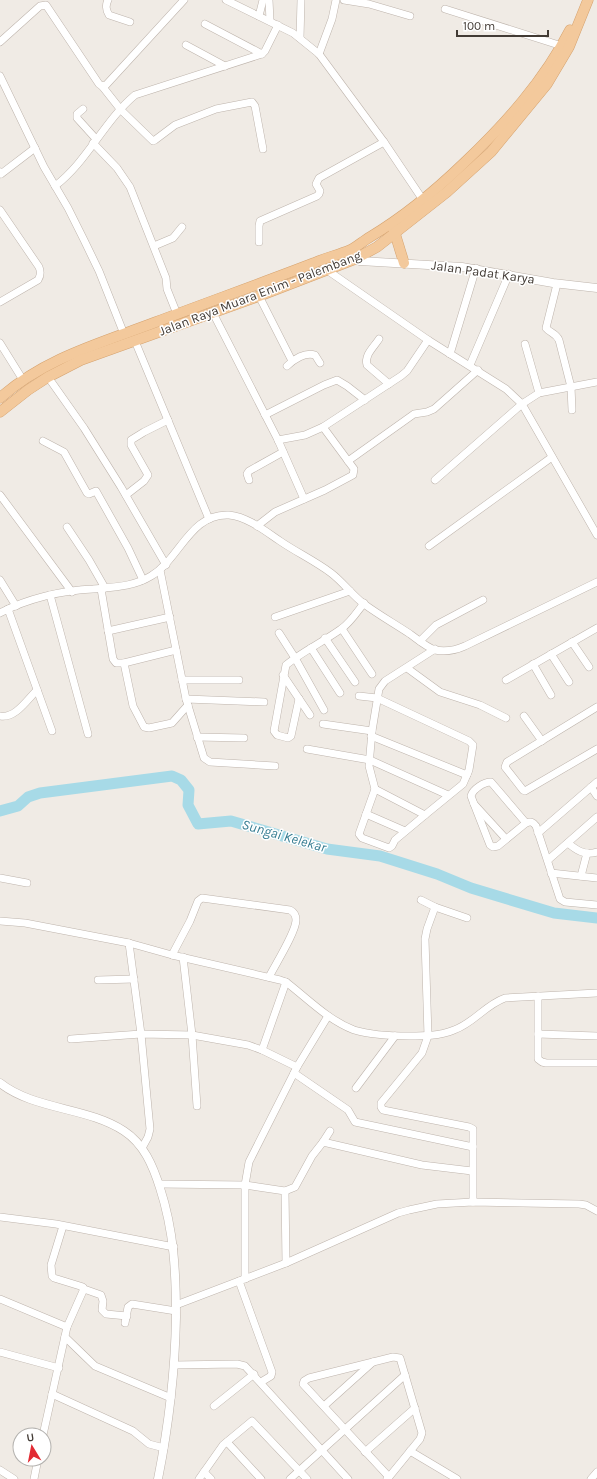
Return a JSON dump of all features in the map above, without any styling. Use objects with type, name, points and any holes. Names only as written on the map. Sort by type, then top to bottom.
[{"type":"main road","name":"Jalan Raya Muara Enim - Palembang","points":[[393,228],[493,136],[541,79],[562,46],[579,10],[581,0]]},
{"type":"main road","name":"Jalan Raya Muara Enim - Palembang","points":[[0,412],[13,400],[48,377],[82,360],[213,313],[325,270],[353,254],[447,192],[491,152],[547,84],[569,48],[588,0]]},
{"type":"main road","points":[[393,228],[404,263]]},
{"type":"main road","name":"Jalan Raya Muara Enim - Palembang","points":[[0,398],[23,380],[66,355],[263,283],[318,261],[353,254]]},
{"type":"main road","points":[[263,283],[263,294]]},
{"type":"street","points":[[108,0],[106,10],[109,15],[130,22]]},
{"type":"street","points":[[102,86],[109,83],[184,0]]},
{"type":"street","points":[[226,0],[278,25],[300,38],[319,54],[384,142],[423,200]]},
{"type":"street","points":[[259,16],[263,0]]},
{"type":"street","points":[[269,0],[270,21]]},
{"type":"street","points":[[300,38],[301,0]]},
{"type":"street","points":[[319,54],[332,19],[336,0]]},
{"type":"street","points":[[344,0],[375,6],[410,16]]},
{"type":"street","points":[[0,42],[40,6],[46,5],[99,84],[121,110],[153,140],[175,125],[216,109],[252,102],[255,106],[263,149]]},
{"type":"street","points":[[445,10],[562,46]]},
{"type":"street","points":[[205,24],[262,54]]},
{"type":"street","points":[[55,186],[69,175],[95,141],[132,98],[138,94],[262,54],[278,25]]},
{"type":"street","points":[[186,45],[225,66]]},
{"type":"street","points":[[0,76],[35,148],[68,208],[96,265],[124,334]]},
{"type":"street","points":[[83,109],[77,114],[77,118],[117,168],[130,187],[154,246],[166,278],[167,289],[178,314]]},
{"type":"street","points":[[259,242],[260,221],[317,196],[320,191],[316,184],[319,178],[384,142]]},
{"type":"street","points":[[0,172],[1,174],[35,148]]},
{"type":"street","points":[[0,210],[39,267],[41,276],[38,280],[0,302]]},
{"type":"street","points":[[154,246],[175,237],[182,227]]},
{"type":"street","name":"Jalan Padat Karya","points":[[353,254],[360,261],[375,263],[434,264],[476,268],[557,284],[597,288]]},
{"type":"street","points":[[318,261],[325,270],[428,340],[506,389],[522,404],[597,535]]},
{"type":"street","points":[[450,354],[476,268]]},
{"type":"street","points":[[470,365],[509,274]]},
{"type":"street","points":[[557,284],[546,328],[558,336],[571,387],[572,410]]},
{"type":"street","points":[[263,294],[292,361]]},
{"type":"street","points":[[213,313],[278,440],[304,499]]},
{"type":"street","points":[[379,339],[366,361],[367,365],[389,384]]},
{"type":"street","points":[[278,440],[305,435],[323,427],[404,374],[428,340]]},
{"type":"street","points":[[136,341],[209,519]]},
{"type":"street","points":[[0,343],[23,380]]},
{"type":"street","points":[[525,344],[539,393]]},
{"type":"street","points":[[287,366],[292,361],[312,354],[315,355],[320,363]]},
{"type":"street","points":[[348,460],[414,414],[434,410],[478,370]]},
{"type":"street","points":[[48,377],[84,428],[126,495],[166,565]]},
{"type":"street","points":[[265,415],[337,380],[365,400]]},
{"type":"street","points":[[435,480],[522,404],[539,393],[597,382]]},
{"type":"street","points":[[126,495],[144,481],[148,475],[131,445],[131,440],[168,420]]},
{"type":"street","points":[[257,526],[275,512],[353,475],[354,469],[323,427]]},
{"type":"street","points":[[43,441],[64,452],[87,493],[89,494],[96,491],[128,548],[143,580]]},
{"type":"street","points":[[249,480],[247,474],[249,471],[283,452]]},
{"type":"street","points":[[428,546],[552,457]]},
{"type":"street","points":[[1,499],[72,592]]},
{"type":"street","points":[[0,613],[29,601],[50,595],[93,588],[103,589],[125,586],[143,580],[166,565],[198,525],[209,519],[221,516],[234,516],[242,518],[257,526],[330,573],[364,604],[420,642],[435,649],[446,651],[465,646],[597,582]]},
{"type":"street","points":[[67,527],[89,560],[103,589],[108,631],[114,662],[118,664],[124,663],[176,650]]},
{"type":"street","points":[[160,570],[182,680],[202,756],[206,760],[275,766]]},
{"type":"street","points":[[0,580],[16,606]]},
{"type":"street","points":[[275,617],[350,591]]},
{"type":"street","points":[[50,595],[88,734]]},
{"type":"street","points":[[420,642],[436,625],[483,600]]},
{"type":"street","points":[[299,699],[291,736],[288,738],[277,735],[274,731],[286,665],[342,629],[364,604]]},
{"type":"street","points":[[8,609],[52,731]]},
{"type":"street","points":[[108,631],[170,617]]},
{"type":"street","points":[[506,680],[597,628]]},
{"type":"street","points":[[342,629],[372,674]]},
{"type":"street","points":[[279,634],[295,658],[324,710]]},
{"type":"street","points":[[326,638],[355,682]]},
{"type":"street","points":[[572,642],[589,667]]},
{"type":"street","points":[[311,648],[340,692]]},
{"type":"street","points":[[359,696],[377,698],[471,743],[472,748],[469,770],[461,786],[405,831],[389,848],[362,838],[360,834],[375,789],[369,766],[377,698],[381,685],[435,649]]},
{"type":"street","points":[[551,654],[570,682]]},
{"type":"street","points":[[124,663],[133,706],[144,727],[155,727],[172,723],[187,702]]},
{"type":"street","points":[[533,664],[551,695]]},
{"type":"street","points":[[407,668],[440,692],[480,705],[506,718]]},
{"type":"street","points":[[283,676],[310,715]]},
{"type":"street","points":[[182,680],[239,680]]},
{"type":"street","points":[[0,716],[7,717],[14,714],[37,690]]},
{"type":"street","points":[[187,702],[264,702]]},
{"type":"street","points":[[597,707],[505,765],[505,770],[524,791],[597,749]]},
{"type":"street","points":[[524,716],[542,741]]},
{"type":"street","points":[[323,724],[372,734],[467,775]]},
{"type":"street","points":[[197,737],[244,738]]},
{"type":"street","points":[[307,749],[370,760],[448,795]]},
{"type":"street","points":[[526,823],[491,782],[486,783],[472,792],[470,796],[490,845],[495,847],[526,823],[534,823],[562,901],[597,905]]},
{"type":"street","points":[[538,833],[597,782]]},
{"type":"street","points":[[591,787],[597,796]]},
{"type":"street","points":[[375,789],[425,815]]},
{"type":"street","points":[[474,804],[506,840]]},
{"type":"street","points":[[366,814],[405,831]]},
{"type":"street","points":[[548,860],[597,817]]},
{"type":"street","points":[[568,843],[577,851],[587,853],[597,852]]},
{"type":"street","points":[[581,876],[587,853]]},
{"type":"street","points":[[552,873],[597,878]]},
{"type":"street","points":[[0,878],[28,883]]},
{"type":"street","points":[[172,955],[190,921],[198,901],[202,898],[290,910],[295,915],[296,922],[291,935],[269,977]]},
{"type":"street","points":[[421,900],[468,918]]},
{"type":"street","points":[[435,906],[427,928],[425,939],[428,1036],[422,1053],[381,1103],[381,1107],[383,1110],[471,1128],[474,1130],[472,1171],[473,1202]]},
{"type":"street","points":[[0,920],[25,923],[129,943],[172,955],[269,977],[286,982],[328,1016],[354,1030],[396,1036],[428,1036],[455,1030],[470,1022],[486,1007],[505,998],[597,993]]},
{"type":"street","points":[[129,943],[141,1034],[150,1129],[148,1137],[142,1148]]},
{"type":"street","points":[[183,957],[192,1035],[197,1106]]},
{"type":"street","points":[[98,980],[134,979]]},
{"type":"street","points":[[262,1050],[286,982]]},
{"type":"street","points":[[538,996],[538,1056],[542,1062],[597,1063]]},
{"type":"street","points":[[261,1382],[271,1376],[272,1372],[242,1280],[245,1186],[248,1166],[251,1157],[295,1070],[328,1016]]},
{"type":"street","points":[[71,1039],[141,1034],[192,1035],[248,1045],[262,1050],[295,1070],[348,1110],[355,1122],[473,1147]]},
{"type":"street","points":[[538,1034],[597,1036]]},
{"type":"street","points":[[356,1088],[396,1036]]},
{"type":"street","points":[[0,1084],[22,1096],[100,1119],[114,1125],[132,1137],[149,1158],[159,1184],[169,1218],[174,1247],[176,1308],[171,1398],[158,1479]]},
{"type":"street","points":[[159,1184],[245,1186],[284,1191],[294,1187],[312,1156],[330,1132]]},
{"type":"street","points":[[323,1142],[422,1165],[472,1171]]},
{"type":"street","points":[[284,1191],[286,1263]]},
{"type":"street","points":[[64,1226],[52,1265],[52,1276],[101,1295],[103,1301],[102,1310],[106,1314],[126,1320],[128,1308],[132,1304],[176,1308],[286,1263],[398,1213],[437,1204],[473,1202],[579,1204],[586,1205],[597,1211]]},
{"type":"street","points":[[0,1217],[64,1226],[174,1247]]},
{"type":"street","points":[[45,1427],[67,1327],[84,1289]]},
{"type":"street","points":[[0,1299],[67,1327]]},
{"type":"street","points":[[65,1337],[94,1366],[171,1398]]},
{"type":"street","points":[[0,1352],[59,1368]]},
{"type":"street","points":[[397,1356],[401,1360],[405,1375],[422,1433],[420,1439],[388,1478],[303,1384],[304,1381],[309,1378],[397,1356]]},
{"type":"street","points":[[324,1406],[375,1361]]},
{"type":"street","points":[[174,1365],[242,1365],[254,1374],[348,1479]]},
{"type":"street","points":[[214,1406],[254,1374]]},
{"type":"street","points":[[290,1479],[405,1375]]},
{"type":"street","points":[[52,1394],[133,1430],[149,1444],[164,1448]]},
{"type":"street","points":[[365,1452],[415,1408]]},
{"type":"street","points":[[199,1479],[216,1454],[227,1442],[252,1421],[307,1479]]},
{"type":"street","points":[[227,1442],[261,1479]]},
{"type":"street","points":[[410,1451],[457,1479]]},
{"type":"street","points":[[34,1479],[36,1467]]},
{"type":"street","points":[[0,1470],[14,1479]]},
{"type":"street","points":[[204,1472],[211,1479]]},
{"type":"street","points":[[591,1479],[597,1472]]},
{"type":"waterway","name":"Sungai Kelekar","points":[[0,811],[18,806],[28,797],[40,793],[172,776],[181,780],[189,790],[188,805],[198,824],[231,821],[327,849],[380,856],[437,874],[471,888],[554,913],[597,918]]}]
